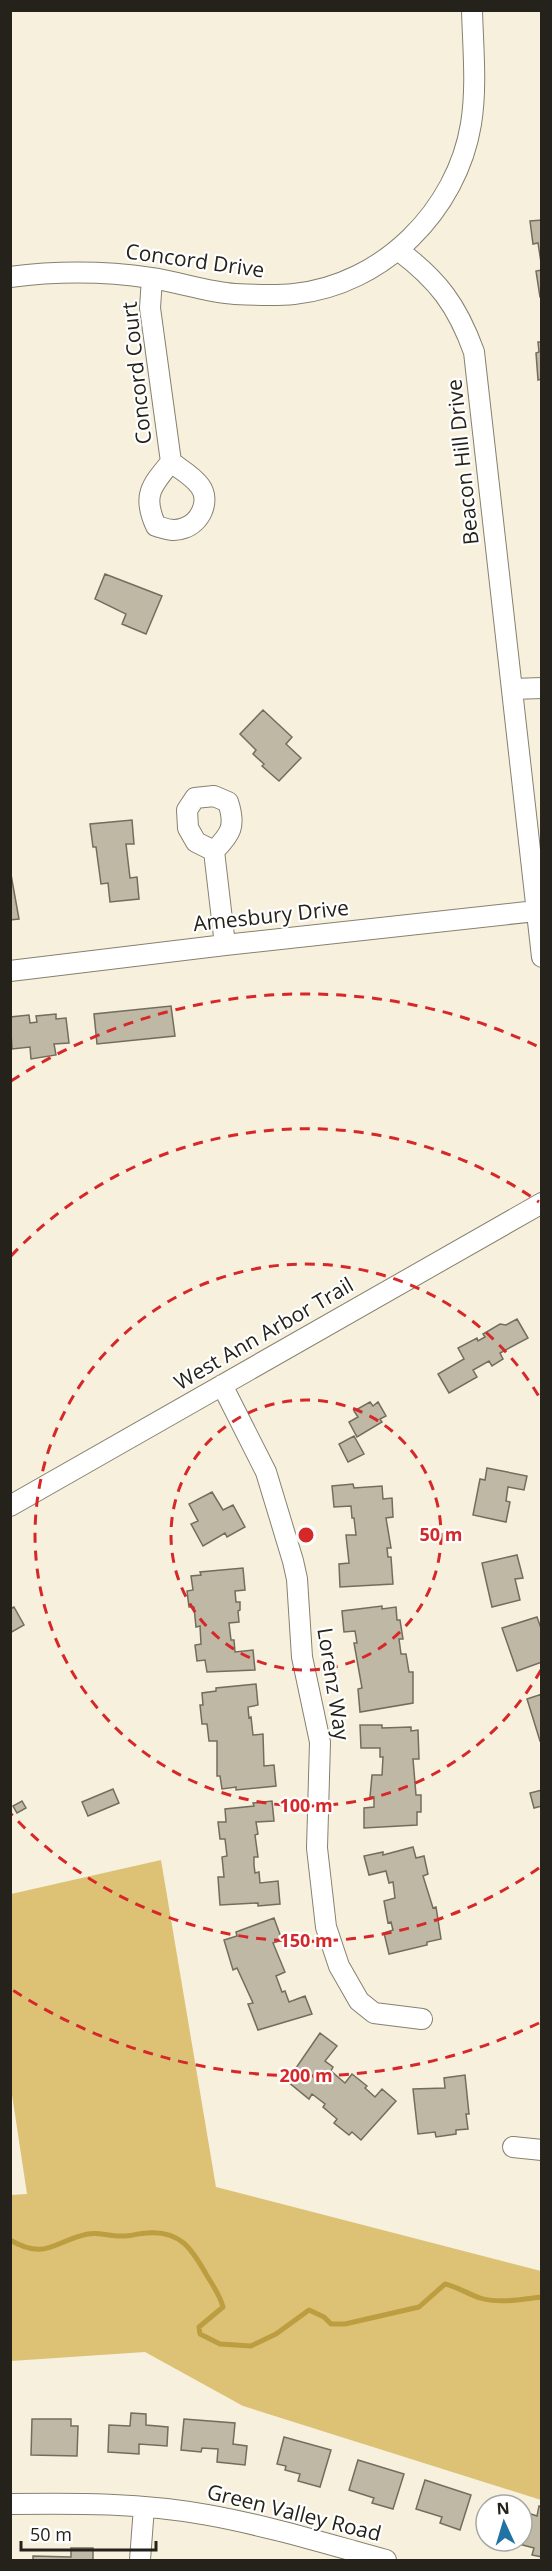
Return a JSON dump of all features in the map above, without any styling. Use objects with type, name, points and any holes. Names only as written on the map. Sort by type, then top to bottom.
[{"type":"street","points":[[398,250],[426,222],[439,204],[462,158],[474,107],[472,10]]},
{"type":"street","name":"Concord Drive","points":[[10,277],[67,272],[152,278],[233,294],[296,294],[329,287],[355,277],[381,263],[398,250]]},
{"type":"street","name":"Beacon Hill Drive","points":[[398,250],[424,270],[444,292],[463,323],[474,352],[542,957]]},
{"type":"street","name":"Concord Court","points":[[152,278],[150,308],[171,462]]},
{"type":"street","points":[[512,690],[542,688]]},
{"type":"street","points":[[214,851],[225,945]]},
{"type":"street","name":"Amesbury Drive","points":[[10,971],[536,911]]},
{"type":"street","name":"West Ann Arbor Trail","points":[[10,1506],[542,1203]]},
{"type":"street","name":"Lorenz Way","points":[[222,1385],[267,1472],[297,1579],[302,1657],[320,1742],[317,1848],[321,1900],[331,1947],[359,2001],[368,2010],[375,2013],[422,2019]]},
{"type":"street","points":[[513,2147],[542,2150]]},
{"type":"street","name":"Green Valley Road","points":[[10,2504],[70,2503],[144,2507],[206,2514],[270,2527],[386,2560]]},
{"type":"street","points":[[140,2560],[144,2507]]},
{"type":"shaded area","points":[[161,1860],[216,2187],[541,2271],[541,2500],[534,2498],[534,2493],[519,2493],[243,2406],[145,2352],[11,2361],[11,2195],[27,2194],[11,2088],[11,1894]]},
{"type":"building","points":[[542,220],[542,269],[538,243],[533,244],[530,221]]},
{"type":"building","points":[[542,270],[542,297],[540,297],[536,271]]},
{"type":"building","points":[[538,342],[542,342],[542,379],[538,380],[536,353],[539,352]]},
{"type":"building","points":[[105,574],[162,596],[146,634],[122,624],[126,614],[95,599]]},
{"type":"building","points":[[263,710],[292,737],[286,744],[301,758],[279,781],[262,766],[264,764],[253,754],[256,750],[240,734]]},
{"type":"building","points":[[132,820],[134,844],[126,844],[130,878],[137,877],[139,899],[110,902],[108,883],[101,884],[90,824]]},
{"type":"building","points":[[10,869],[19,919],[10,920]]},
{"type":"building","points":[[171,1006],[175,1036],[97,1044],[94,1014]]},
{"type":"building","points":[[56,1014],[56,1019],[66,1018],[69,1043],[54,1044],[56,1055],[31,1059],[30,1047],[12,1049],[10,1017],[29,1015],[30,1023],[37,1022],[36,1016]]},
{"type":"building","points":[[517,1319],[528,1338],[500,1353],[503,1359],[492,1366],[489,1361],[473,1370],[477,1377],[449,1393],[438,1374],[464,1359],[458,1348],[477,1338],[478,1341],[485,1337],[483,1334],[500,1324],[506,1325]]},
{"type":"building","points":[[370,1402],[373,1406],[378,1402],[386,1416],[380,1419],[382,1422],[357,1437],[349,1422],[358,1417],[354,1411]]},
{"type":"building","points":[[354,1436],[364,1454],[348,1462],[339,1444]]},
{"type":"building","points":[[487,1468],[527,1476],[524,1490],[508,1487],[506,1501],[510,1502],[506,1522],[473,1515],[480,1479],[485,1480]]},
{"type":"building","points":[[353,1484],[354,1488],[382,1486],[383,1499],[392,1498],[393,1517],[386,1518],[391,1548],[387,1548],[388,1557],[391,1557],[393,1584],[340,1587],[339,1564],[349,1563],[346,1535],[356,1535],[351,1506],[334,1507],[332,1486]]},
{"type":"building","points":[[212,1492],[223,1510],[233,1505],[245,1527],[227,1537],[225,1533],[203,1546],[191,1524],[198,1521],[189,1504]]},
{"type":"building","points":[[517,1555],[523,1578],[515,1579],[520,1600],[492,1607],[482,1563]]},
{"type":"building","points":[[243,1568],[245,1590],[235,1591],[236,1602],[240,1602],[240,1610],[238,1611],[239,1622],[229,1623],[231,1640],[234,1640],[235,1652],[253,1650],[255,1670],[207,1672],[205,1660],[197,1661],[195,1645],[201,1644],[200,1626],[196,1627],[194,1607],[189,1607],[187,1591],[193,1590],[191,1576],[201,1575],[200,1572]]},
{"type":"building","points":[[382,1606],[382,1609],[396,1607],[397,1620],[400,1620],[403,1639],[399,1639],[401,1654],[406,1654],[409,1672],[413,1672],[413,1703],[360,1712],[358,1689],[362,1688],[354,1643],[357,1643],[355,1631],[344,1632],[342,1611]]},
{"type":"building","points":[[14,1607],[24,1625],[10,1633],[10,1609]]},
{"type":"building","points":[[537,1617],[542,1631],[542,1662],[517,1671],[502,1628]]},
{"type":"building","points":[[256,1684],[258,1705],[248,1707],[249,1718],[251,1717],[253,1735],[263,1734],[264,1766],[274,1765],[276,1786],[222,1789],[220,1776],[217,1776],[217,1741],[209,1741],[207,1724],[202,1724],[200,1705],[203,1705],[202,1693],[216,1691],[216,1688]]},
{"type":"building","points":[[542,1694],[542,1740],[540,1741],[527,1699]]},
{"type":"building","points":[[360,1725],[382,1725],[382,1728],[411,1727],[411,1731],[418,1730],[419,1759],[413,1759],[416,1795],[421,1795],[421,1812],[417,1812],[417,1825],[364,1828],[364,1808],[374,1807],[374,1797],[370,1797],[372,1775],[382,1775],[383,1757],[380,1757],[380,1748],[361,1748]]},
{"type":"building","points":[[113,1789],[119,1803],[88,1816],[82,1802]]},
{"type":"building","points":[[542,1790],[542,1806],[534,1808],[530,1793]]},
{"type":"building","points":[[22,1801],[26,1808],[17,1813],[13,1806]]},
{"type":"building","points":[[272,1801],[274,1821],[256,1822],[258,1857],[254,1857],[254,1865],[255,1873],[259,1872],[260,1883],[278,1881],[280,1904],[220,1905],[218,1877],[224,1877],[222,1857],[227,1856],[225,1839],[220,1839],[218,1822],[226,1822],[225,1809],[254,1806],[253,1803]]},
{"type":"building","points":[[413,1847],[416,1858],[424,1856],[428,1874],[423,1876],[433,1908],[436,1907],[441,1939],[427,1942],[427,1945],[389,1954],[384,1933],[393,1930],[391,1922],[388,1923],[384,1901],[395,1898],[393,1882],[389,1883],[386,1871],[369,1875],[364,1856],[383,1852],[383,1855]]},
{"type":"building","points":[[274,1918],[282,1940],[273,1943],[285,1972],[276,1976],[282,1992],[285,1991],[289,2002],[305,1996],[312,2014],[258,2030],[248,2004],[253,2003],[237,1968],[233,1970],[224,1940],[237,1936],[236,1932]]},
{"type":"building","points":[[320,2033],[337,2046],[325,2061],[333,2067],[331,2071],[345,2083],[352,2074],[367,2086],[365,2088],[375,2097],[382,2089],[396,2101],[361,2140],[352,2132],[349,2135],[334,2123],[337,2119],[323,2107],[325,2104],[312,2094],[309,2099],[287,2081]]},
{"type":"building","points":[[465,2075],[469,2114],[466,2114],[468,2129],[456,2130],[456,2134],[436,2137],[435,2132],[418,2134],[413,2089],[445,2088],[444,2078]]},
{"type":"building","points":[[131,2413],[146,2414],[146,2425],[168,2427],[167,2446],[139,2444],[139,2454],[108,2452],[109,2425],[130,2426]]},
{"type":"building","points":[[32,2419],[71,2419],[71,2426],[78,2426],[77,2456],[31,2455]]},
{"type":"building","points":[[184,2419],[235,2423],[233,2444],[247,2446],[245,2465],[217,2462],[218,2449],[202,2448],[201,2452],[181,2450]]},
{"type":"building","points":[[284,2437],[331,2450],[320,2487],[298,2481],[300,2474],[285,2470],[286,2466],[277,2464]]},
{"type":"building","points":[[358,2460],[404,2474],[393,2509],[372,2503],[374,2498],[349,2490]]},
{"type":"building","points":[[425,2480],[471,2495],[460,2530],[440,2523],[442,2517],[416,2509]]},
{"type":"building","points":[[539,2506],[542,2507],[542,2557],[532,2555],[534,2553],[534,2515],[537,2516]]},
{"type":"building","points":[[71,2548],[93,2548],[93,2560],[33,2560],[33,2556],[71,2557]]},
{"type":"waterway","points":[[10,2240],[33,2249],[42,2249],[92,2234],[123,2236],[158,2233],[176,2238],[184,2243],[196,2257],[220,2298],[223,2307],[199,2327],[200,2334],[220,2344],[251,2346],[276,2334],[309,2310],[324,2317],[331,2324],[345,2324],[419,2307],[445,2284],[487,2300],[542,2297]]}]
